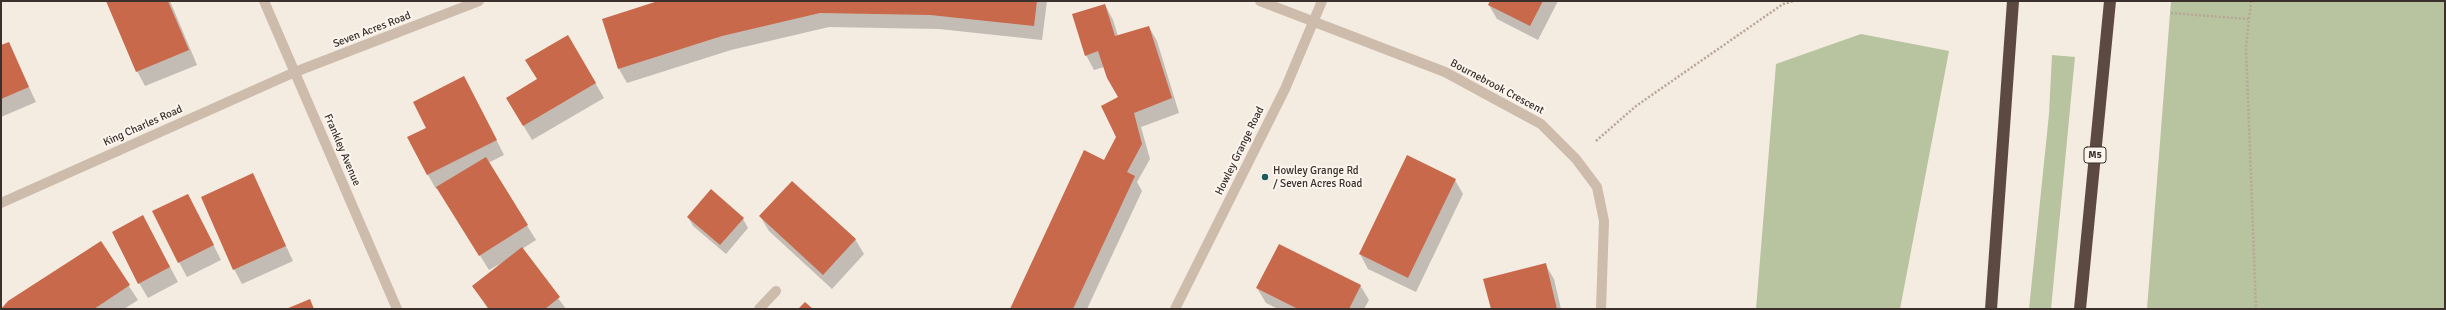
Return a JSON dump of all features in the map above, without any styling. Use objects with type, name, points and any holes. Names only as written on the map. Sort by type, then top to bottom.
[{"type":"highway","points":[[1991,309],[2013,1]]},
{"type":"highway","name":"M5","points":[[2080,309],[2110,1]]},
{"type":"highway","points":[[1988,309],[1993,289]]},
{"type":"street","name":"Frankley Avenue","points":[[264,1],[296,72],[397,309]]},
{"type":"street","name":"Seven Acres Road","points":[[296,72],[479,1]]},
{"type":"street","points":[[1260,1],[1315,23]]},
{"type":"street","name":"Howley Grange Road","points":[[1175,309],[1315,23],[1322,1]]},
{"type":"street","name":"Bournebrook Crescent","points":[[1315,23],[1445,72],[1541,124],[1576,159],[1597,187],[1604,221],[1601,309]]},
{"type":"street","name":"King Charles Road","points":[[1,203],[296,72]]},
{"type":"street","points":[[759,309],[776,291]]},
{"type":"path","points":[[1576,159],[1636,106],[1783,4],[1794,1]]},
{"type":"path","points":[[2251,1],[2246,47],[2256,309]]},
{"type":"path","points":[[2170,13],[2248,19]]},
{"type":"green space","points":[[2171,1],[2445,1],[2445,309],[2147,309]]},
{"type":"green space","points":[[1861,34],[1949,51],[1900,309],[1756,309],[1776,64]]},
{"type":"green space","points":[[2052,55],[2075,57],[2051,309],[2029,309],[2049,114]]},
{"type":"building","points":[[106,1],[168,1],[189,50],[136,72]]},
{"type":"building","points":[[658,1],[1037,1],[1034,26],[930,15],[820,13],[722,36],[618,69],[602,19]]},
{"type":"building","points":[[1490,1],[1543,1],[1530,26],[1488,5]]},
{"type":"building","points":[[1105,4],[1115,36],[1149,26],[1172,98],[1134,113],[1142,144],[1127,172],[1135,176],[1073,309],[1010,309],[1084,150],[1104,160],[1116,137],[1101,106],[1118,97],[1107,78],[1098,51],[1085,56],[1072,14]]},
{"type":"building","points":[[568,35],[596,83],[523,126],[506,98],[537,79],[525,60]]},
{"type":"building","points":[[9,42],[29,87],[1,99],[1,45]]},
{"type":"building","points":[[464,76],[497,140],[427,175],[407,137],[426,128],[413,102]]},
{"type":"building","points":[[1407,155],[1456,179],[1408,278],[1359,254]]},
{"type":"building","points":[[486,157],[528,225],[479,256],[436,187]]},
{"type":"building","points":[[253,173],[286,246],[233,270],[201,197]]},
{"type":"building","points":[[792,181],[856,239],[823,275],[759,216]]},
{"type":"building","points":[[711,189],[744,218],[720,245],[687,217]]},
{"type":"building","points":[[188,194],[214,245],[178,263],[152,211]]},
{"type":"building","points":[[143,215],[170,267],[138,284],[112,232]]},
{"type":"building","points":[[101,241],[130,285],[94,309],[1,309],[8,301]]},
{"type":"building","points":[[1279,244],[1361,285],[1349,309],[1298,309],[1256,288]]},
{"type":"building","points":[[522,247],[560,297],[545,309],[489,309],[472,286]]},
{"type":"building","points":[[1546,263],[1557,309],[1491,309],[1483,279]]},
{"type":"building","points":[[310,299],[314,309],[286,309]]},
{"type":"building","points":[[805,302],[813,309],[798,309]]},
{"type":"place","name":"Howley Grange Rd / Seven Acres Road","points":[[1265,177]]}]
